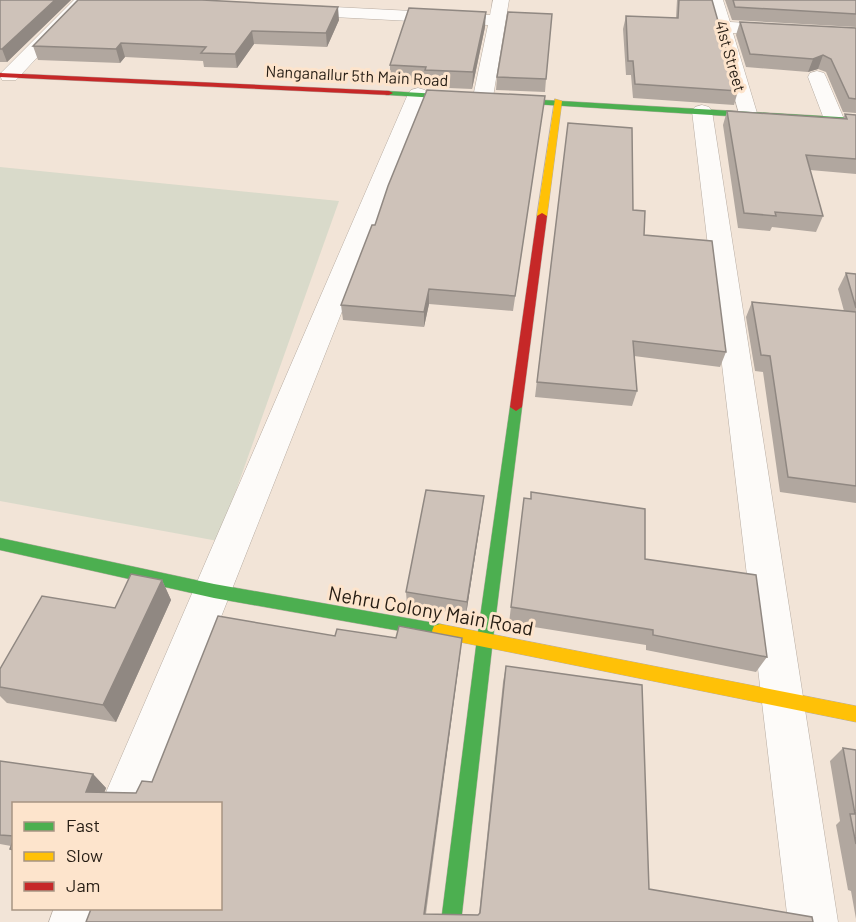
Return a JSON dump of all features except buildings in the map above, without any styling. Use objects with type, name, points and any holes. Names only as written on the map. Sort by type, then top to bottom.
[{"type":"street","points":[[5,76],[83,0],[95,1]]},
{"type":"street","points":[[483,97],[501,0]]},
{"type":"street","name":"41st Street","points":[[715,0],[747,112]]},
{"type":"street","points":[[284,10],[497,20]]},
{"type":"street","points":[[722,27],[856,34]]},
{"type":"street","name":"Nanganallur 5th Main Road","points":[[5,76],[483,97],[702,111],[832,115],[856,121]]},
{"type":"street","points":[[817,77],[832,115],[856,112]]},
{"type":"street","points":[[125,802],[418,94]]},
{"type":"street","points":[[451,922],[485,639],[558,101]]},
{"type":"street","points":[[702,111],[813,922]]},
{"type":"street","name":"Nehru Colony Main Road","points":[[0,544],[214,591],[485,639],[856,714]]},
{"type":"green space","points":[[0,167],[339,201],[218,541],[0,501]]},
{"type":"traffic: fast","points":[[389,93],[856,121]]},
{"type":"traffic: fast","points":[[451,922],[516,407]]},
{"type":"traffic: fast","points":[[0,544],[214,591],[440,631]]},
{"type":"traffic: slow","points":[[542,216],[558,101]]},
{"type":"traffic: slow","points":[[440,631],[856,714]]},
{"type":"traffic: jam","points":[[0,75],[389,93]]},
{"type":"traffic: jam","points":[[516,407],[542,216]]}]
